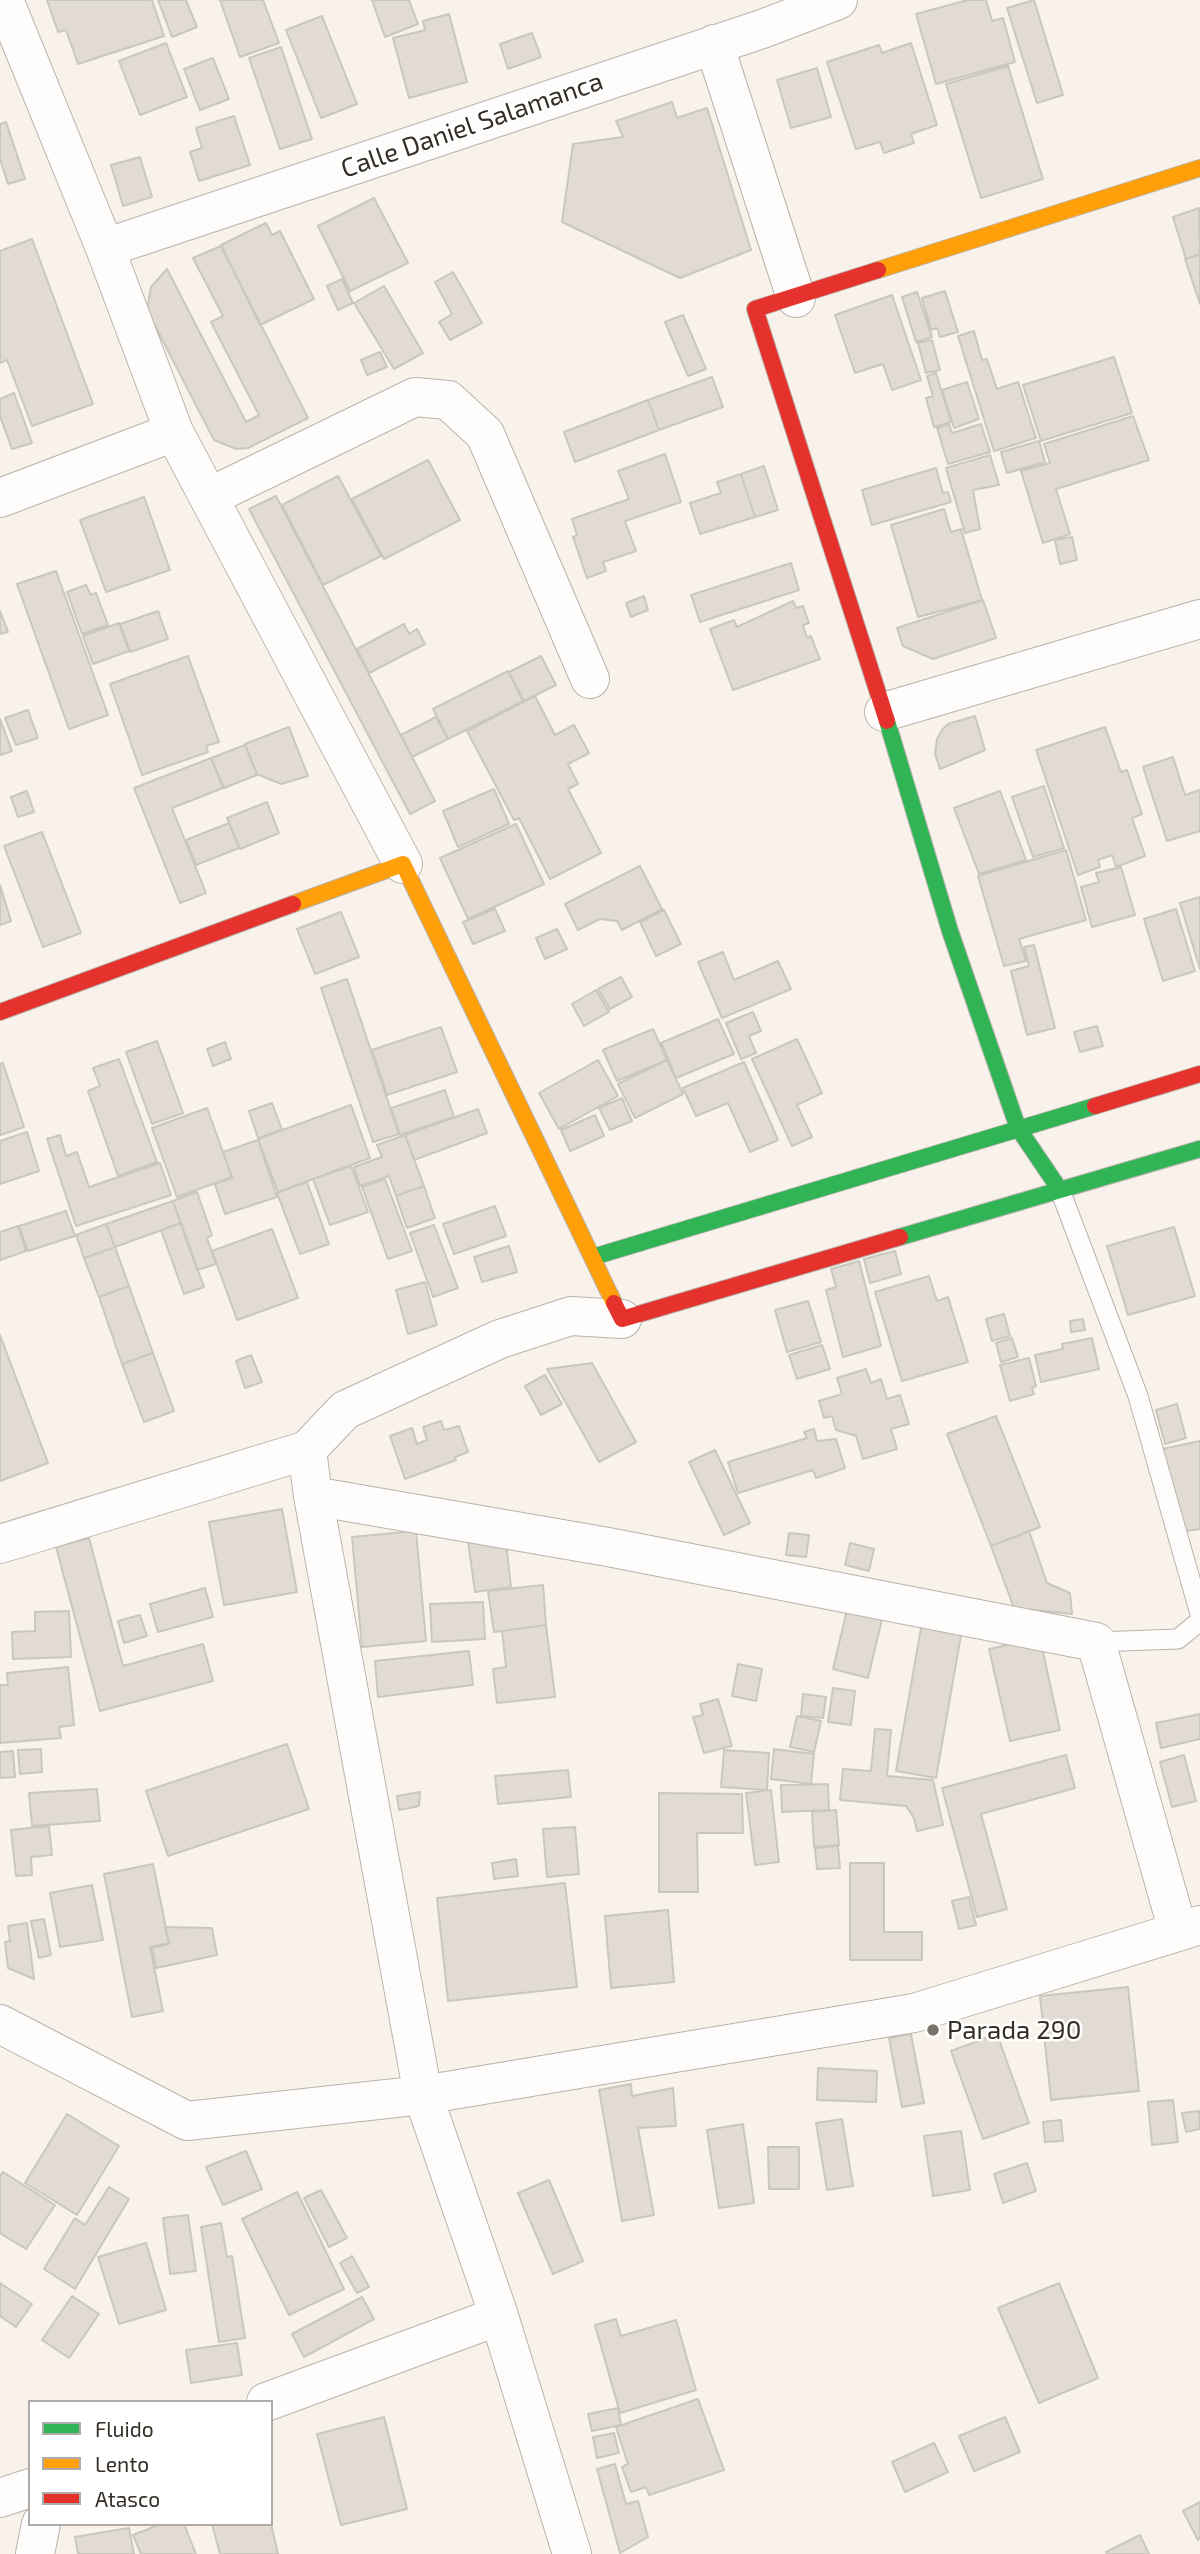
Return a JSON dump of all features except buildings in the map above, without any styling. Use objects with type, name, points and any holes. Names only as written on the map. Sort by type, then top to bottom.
[{"type":"street","points":[[4,0],[105,248],[174,432],[403,864],[622,1319]]},
{"type":"street","name":"Calle Daniel Salamanca","points":[[105,248],[714,44],[757,14],[838,0]]},
{"type":"street","points":[[714,44],[796,298]]},
{"type":"street","points":[[1060,1190],[1018,1128],[950,931],[884,712],[755,309],[1200,168]]},
{"type":"street","points":[[209,497],[415,397],[449,400],[485,433],[590,679]]},
{"type":"street","points":[[0,498],[174,432]]},
{"type":"street","points":[[884,712],[1200,619]]},
{"type":"street","points":[[0,1012],[403,864]]},
{"type":"street","points":[[593,1257],[1200,1074]]},
{"type":"street","points":[[0,1544],[307,1450],[345,1410],[500,1339],[570,1317],[622,1319],[1200,1149]]},
{"type":"street","points":[[307,1450],[313,1496],[423,2095],[499,2316],[572,2554]]},
{"type":"street","points":[[0,2024],[187,2121],[423,2095],[914,2013],[1189,1928],[1096,1642],[608,1547],[313,1496]]},
{"type":"street","points":[[270,2400],[499,2316]]},
{"type":"street","points":[[0,2498],[28,2489]]},
{"type":"street","points":[[35,2554],[41,2526]]},
{"type":"lane","points":[[1060,1190],[1138,1395],[1200,1614]]},
{"type":"lane","points":[[1096,1642],[1178,1639],[1200,1621]]},
{"type":"traffic: fast","points":[[887,721],[950,931],[1018,1128],[1060,1190]]},
{"type":"traffic: fast","points":[[593,1257],[1095,1106]]},
{"type":"traffic: fast","points":[[900,1237],[1200,1149]]},
{"type":"traffic: slow","points":[[878,270],[1200,168]]},
{"type":"traffic: slow","points":[[293,904],[403,864],[614,1303]]},
{"type":"traffic: jam","points":[[878,270],[755,309],[887,721]]},
{"type":"traffic: jam","points":[[0,1012],[293,904]]},
{"type":"traffic: jam","points":[[1095,1106],[1200,1074]]},
{"type":"traffic: jam","points":[[614,1303],[622,1319],[900,1237]]},
{"type":"place","name":"Parada 290","points":[[933,2030]]}]
